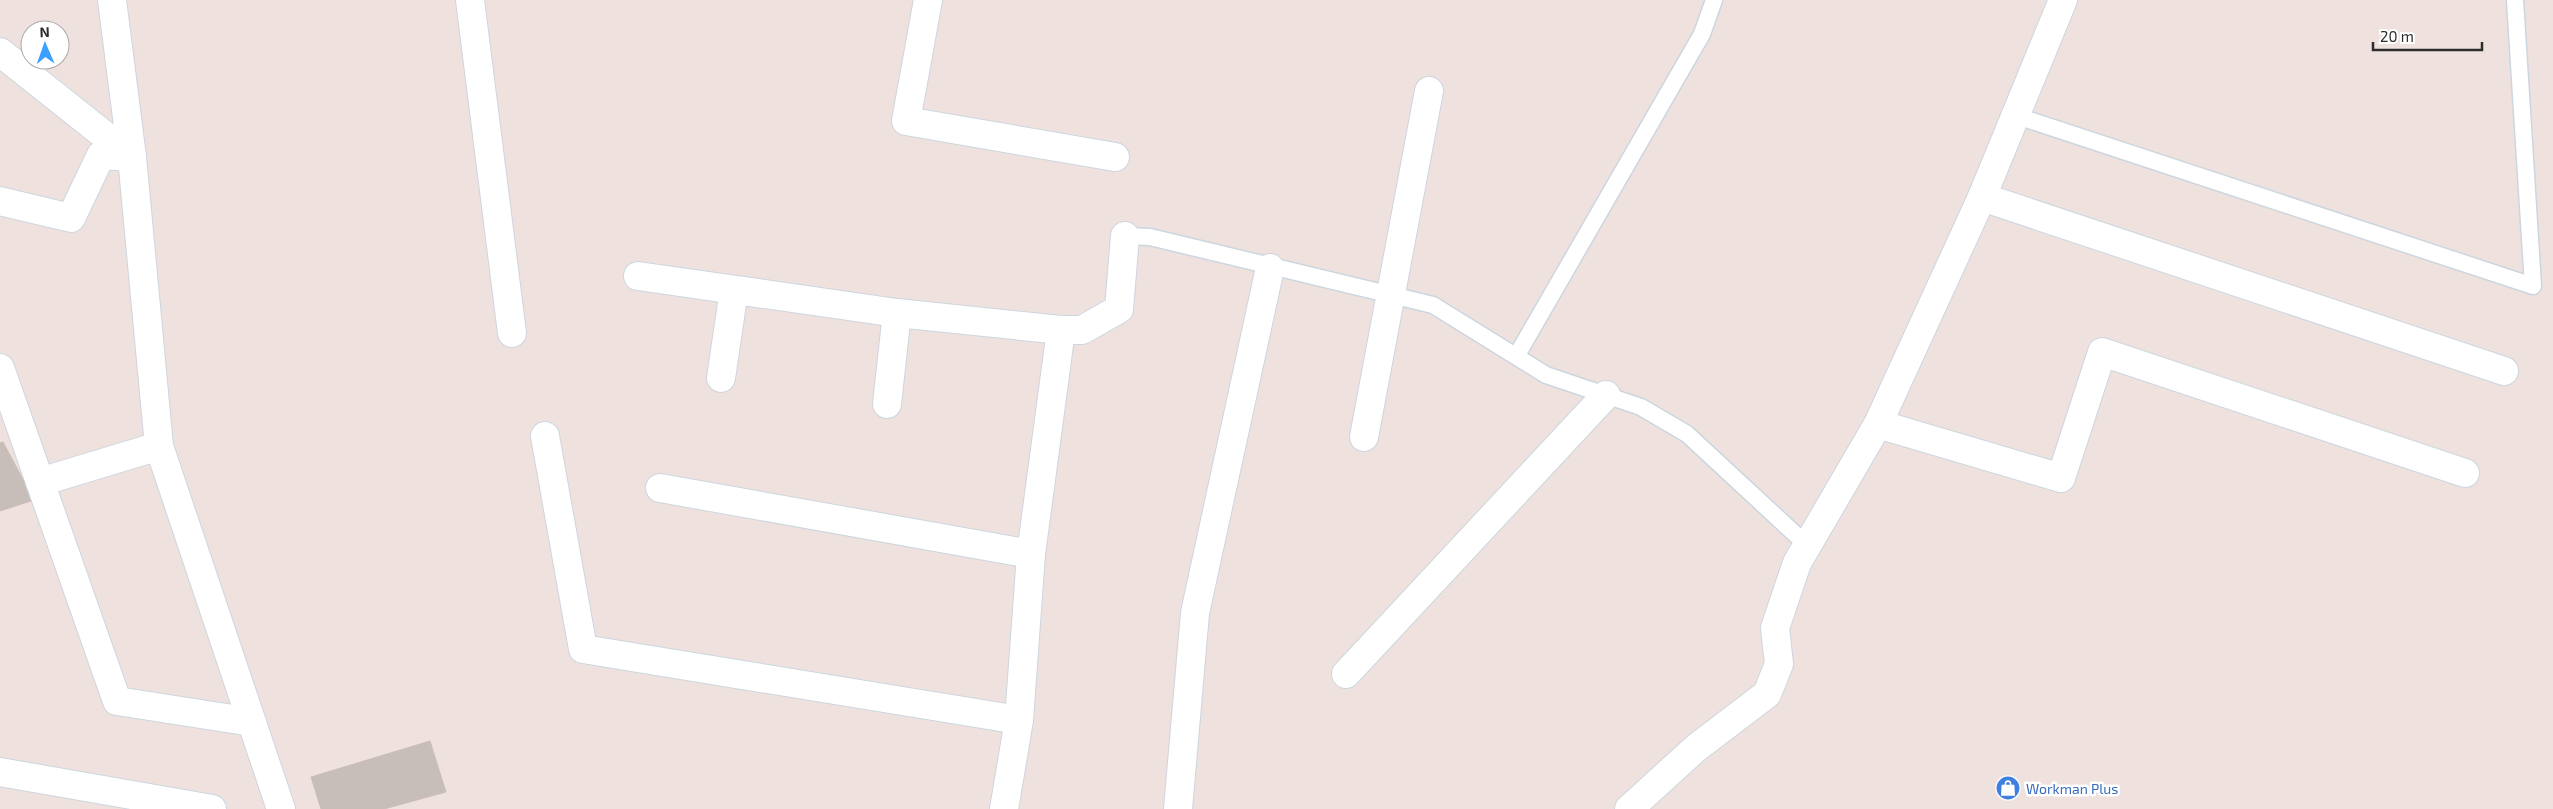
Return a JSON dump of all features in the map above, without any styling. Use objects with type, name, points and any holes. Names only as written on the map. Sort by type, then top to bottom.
[{"type":"street","points":[[112,0],[132,157],[159,446],[281,809]]},
{"type":"street","points":[[470,0],[512,333]]},
{"type":"street","points":[[928,0],[906,121],[1114,157]]},
{"type":"street","points":[[1629,809],[1696,748],[1767,694],[1779,664],[1775,628],[1797,563],[1878,424],[1982,196],[2063,0]]},
{"type":"street","points":[[0,52],[132,157]]},
{"type":"street","points":[[1364,437],[1429,92]]},
{"type":"street","points":[[0,201],[71,218],[101,156],[132,157]]},
{"type":"street","points":[[1982,196],[2504,371]]},
{"type":"street","points":[[638,276],[897,313],[1061,330],[1082,330],[1119,308],[1125,236]]},
{"type":"street","points":[[1178,809],[1195,613],[1270,268]]},
{"type":"street","points":[[721,378],[734,290]]},
{"type":"street","points":[[887,404],[897,313]]},
{"type":"street","points":[[1004,809],[1019,720],[1031,554],[1061,330]]},
{"type":"street","points":[[1878,424],[2061,478],[2102,352],[2465,473]]},
{"type":"street","points":[[0,368],[117,701],[252,722]]},
{"type":"street","points":[[1346,674],[1606,395]]},
{"type":"street","points":[[545,436],[583,649],[1019,720]]},
{"type":"street","points":[[40,482],[159,446]]},
{"type":"street","points":[[660,488],[1031,554]]},
{"type":"street","points":[[0,772],[212,809]]},
{"type":"lane","points":[[1517,355],[1702,34],[1714,0]]},
{"type":"lane","points":[[2014,115],[2533,286],[2515,0]]},
{"type":"lane","points":[[1125,236],[1150,237],[1270,268],[1433,306],[1517,355],[1546,375],[1641,407],[1687,434],[1808,546]]},
{"type":"building","points":[[3,442],[34,500],[0,511],[0,443]]},
{"type":"building","points":[[430,741],[446,792],[384,809],[321,809],[311,777]]},
{"type":"place","name":"Workman Plus","points":[[2008,788]]}]
